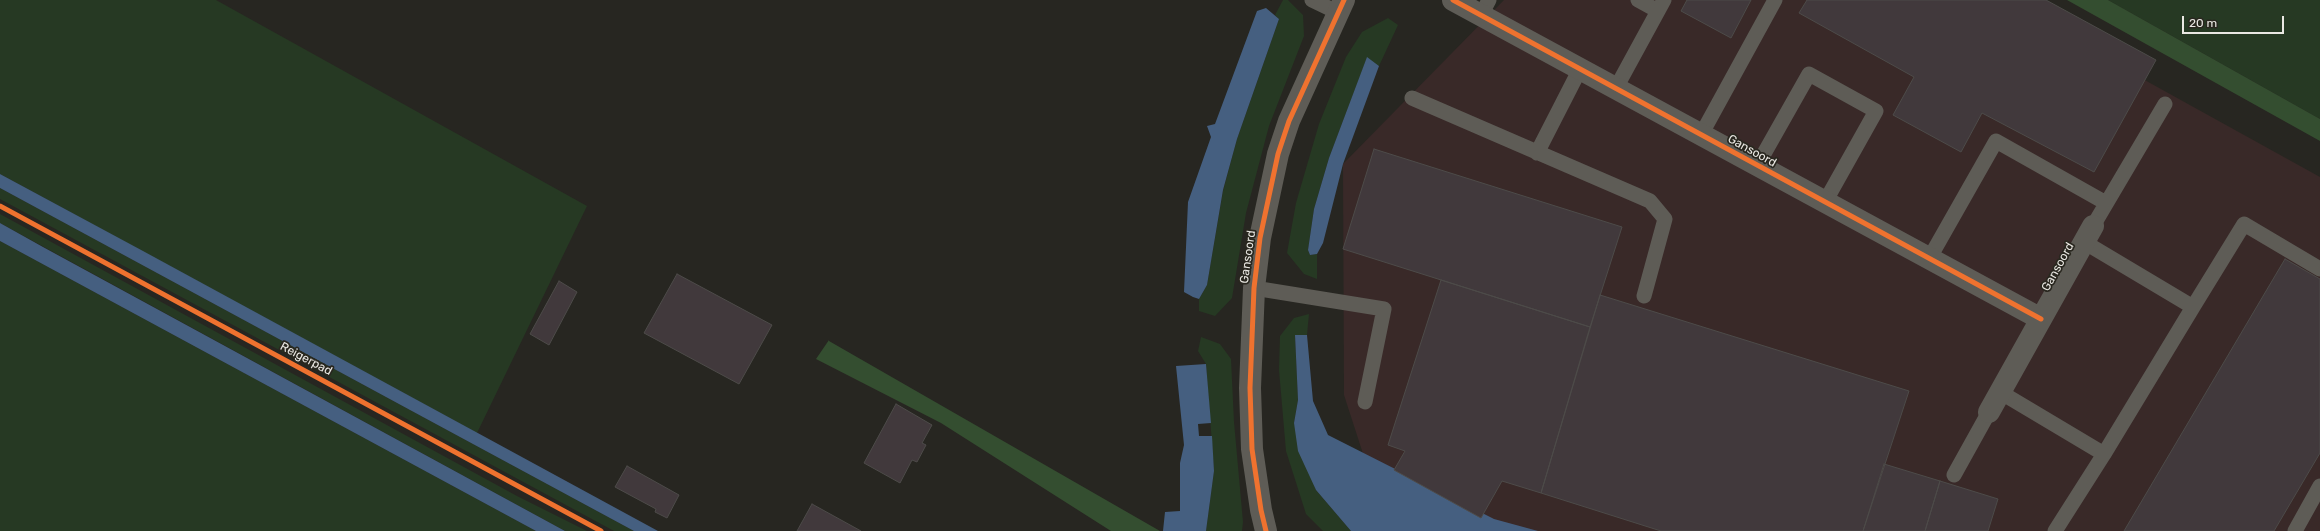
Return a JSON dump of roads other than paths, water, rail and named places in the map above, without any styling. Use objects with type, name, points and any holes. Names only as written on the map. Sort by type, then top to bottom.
[{"type":"street","name":"Gansoord","points":[[1453,0],[1485,8],[1580,69],[2041,319]]},
{"type":"street","name":"Gansoord","points":[[1266,531],[1261,510],[1252,450],[1250,388],[1254,288],[1260,238],[1278,154],[1289,121],[1341,6]]},
{"type":"street","name":"Gansoord","points":[[1989,412],[2088,234]]},
{"type":"lane","points":[[1312,0],[1341,6]]},
{"type":"lane","points":[[1616,88],[1661,5],[1638,0]]},
{"type":"lane","points":[[1701,135],[1775,0]]},
{"type":"lane","points":[[1537,153],[1580,69]]},
{"type":"lane","points":[[1757,166],[1809,74],[1876,111],[1825,202]]},
{"type":"lane","points":[[1412,98],[1650,201],[1665,219],[1644,296]]},
{"type":"lane","points":[[2165,104],[2088,234],[2193,307]]},
{"type":"lane","points":[[1929,259],[1996,141],[2106,203]]},
{"type":"lane","points":[[2055,531],[2104,454],[2244,224],[2320,269]]},
{"type":"lane","points":[[1254,288],[1384,309],[1365,402]]},
{"type":"lane","points":[[2000,392],[2104,454]]},
{"type":"lane","points":[[1954,475],[1989,412]]},
{"type":"lane","points":[[2295,531],[2320,486]]},
{"type":"water","points":[[1266,8],[1279,19],[1237,139],[1223,190],[1207,285],[1199,299],[1184,292],[1188,202],[1211,137],[1207,126],[1215,124],[1257,11]]},
{"type":"water","points":[[1367,57],[1379,66],[1343,164],[1323,243],[1317,254],[1310,255],[1308,250],[1314,209],[1329,158]]},
{"type":"water","points":[[0,174],[658,531],[634,531],[0,188]]},
{"type":"water","points":[[0,223],[565,531],[536,531],[0,241]]},
{"type":"water","points":[[1295,335],[1307,335],[1313,401],[1328,435],[1494,519],[1538,531],[1351,531],[1316,490],[1298,451],[1294,423],[1298,400]]},
{"type":"water","points":[[1206,364],[1211,423],[1198,424],[1199,436],[1212,436],[1214,471],[1206,531],[1163,531],[1165,512],[1180,511],[1180,463],[1184,445],[1176,366]]}]
